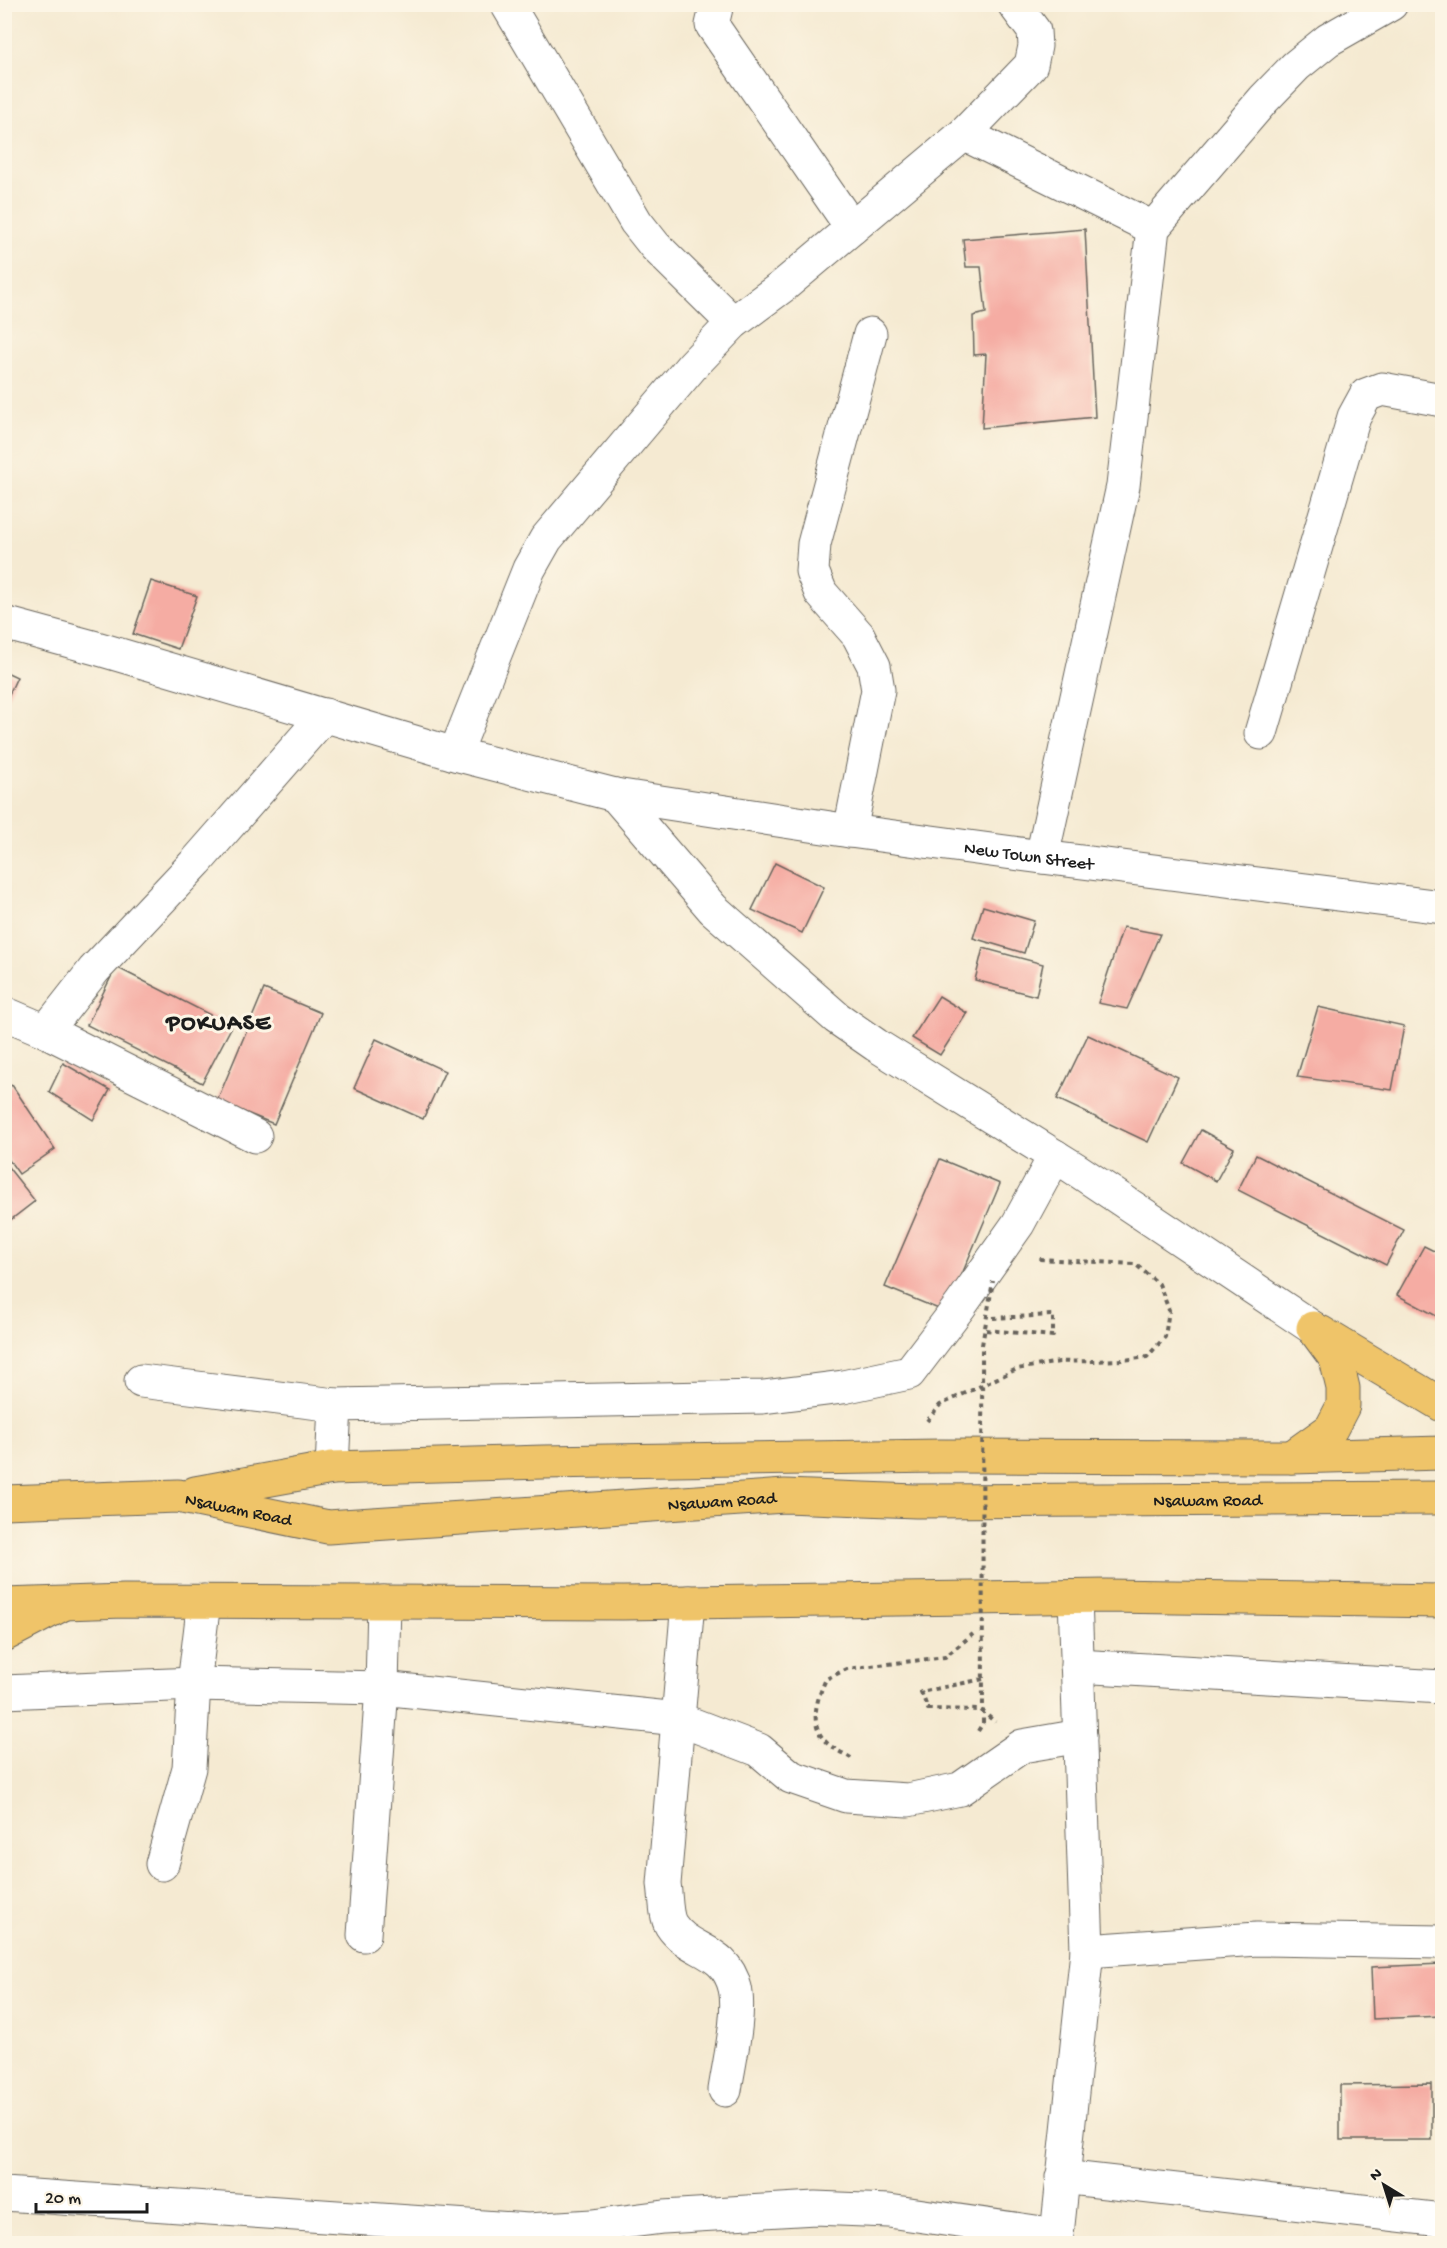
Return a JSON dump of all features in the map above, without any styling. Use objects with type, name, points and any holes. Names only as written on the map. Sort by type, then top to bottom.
[{"type":"main road","points":[[1313,1328],[1443,1406]]},
{"type":"main road","points":[[1292,1457],[1330,1429],[1342,1406],[1343,1388],[1336,1359],[1313,1328]]},
{"type":"main road","points":[[178,1496],[332,1468],[543,1462],[899,1457],[1292,1457],[1443,1453]]},
{"type":"main road","name":"Nsawam Road","points":[[4,1502],[178,1496],[328,1527],[785,1497],[916,1501],[1443,1498]]},
{"type":"main road","points":[[4,1605],[124,1600],[688,1602],[1075,1597],[1443,1600]]},
{"type":"main road","points":[[4,1635],[63,1604]]},
{"type":"street","points":[[507,4],[636,222],[655,246],[733,323]]},
{"type":"street","points":[[717,4],[712,25],[852,228]]},
{"type":"street","points":[[455,753],[529,569],[546,539],[692,366],[733,323],[783,286],[964,134],[1031,65],[1035,46],[1034,31],[1014,4]]},
{"type":"street","points":[[1042,857],[1123,486],[1153,228],[1264,99],[1296,66],[1328,40],[1391,4]]},
{"type":"street","points":[[964,134],[1153,228]]},
{"type":"street","points":[[850,831],[878,690],[874,666],[858,635],[821,593],[812,571],[814,544],[870,334]]},
{"type":"street","points":[[1261,733],[1354,417],[1366,395],[1382,389],[1443,400]]},
{"type":"street","name":"New Town Street","points":[[4,623],[455,753],[615,795],[850,831],[1042,857],[1443,907]]},
{"type":"street","points":[[45,1031],[94,970],[197,861],[325,715]]},
{"type":"street","points":[[615,795],[713,909],[837,1018],[876,1045],[1055,1156],[1313,1328]]},
{"type":"street","points":[[4,1013],[45,1031],[255,1136]]},
{"type":"street","points":[[141,1381],[335,1405],[763,1396],[843,1387],[909,1373],[1018,1224],[1055,1156]]},
{"type":"street","points":[[332,1468],[335,1405]]},
{"type":"street","points":[[4,2194],[528,2230],[592,2226],[663,2217],[815,2208],[889,2211],[1056,2239],[1087,1951],[1075,1597]]},
{"type":"street","points":[[162,1864],[189,1768],[194,1684],[204,1601]]},
{"type":"street","points":[[364,1935],[382,1688],[384,1602]]},
{"type":"street","points":[[688,1602],[664,1884],[669,1922],[678,1934],[716,1956],[724,1964],[735,1988],[736,2011],[725,2090]]},
{"type":"street","points":[[1077,1666],[1443,1687]]},
{"type":"street","points":[[4,1692],[194,1684],[382,1688],[678,1719],[759,1750],[791,1777],[846,1796],[908,1800],[960,1789],[1022,1746],[1080,1736]]},
{"type":"street","points":[[1087,1951],[1257,1939],[1443,1942]]},
{"type":"street","points":[[1062,2177],[1443,2220]]},
{"type":"path","points":[[899,1457],[940,1405],[1017,1369],[1059,1362],[1147,1357],[1164,1337],[1169,1310],[1159,1284],[1135,1264],[1037,1258]]},
{"type":"path","points":[[978,1732],[983,1723],[982,1345],[993,1281],[999,1272]]},
{"type":"path","points":[[985,1330],[1053,1336],[1053,1315],[998,1319]]},
{"type":"path","points":[[855,1760],[826,1742],[815,1725],[817,1699],[826,1679],[847,1669],[945,1657],[1018,1598]]},
{"type":"path","points":[[981,1710],[928,1709],[921,1692],[983,1680]]},
{"type":"building","points":[[1085,229],[1095,417],[982,428],[986,354],[974,355],[973,316],[986,313],[981,267],[966,267],[963,239]]},
{"type":"building","points":[[151,581],[197,596],[178,649],[133,634]]},
{"type":"building","points":[[4,671],[17,677],[4,705]]},
{"type":"building","points":[[775,863],[824,887],[802,933],[752,910]]},
{"type":"building","points":[[983,906],[1034,921],[1024,953],[973,938]]},
{"type":"building","points":[[1123,927],[1160,934],[1127,1009],[1098,1003]]},
{"type":"building","points":[[983,948],[1043,964],[1036,996],[975,980]]},
{"type":"building","points":[[116,967],[232,1026],[202,1083],[87,1025]]},
{"type":"building","points":[[264,989],[321,1013],[274,1124],[217,1101]]},
{"type":"building","points":[[939,996],[967,1013],[940,1055],[912,1038]]},
{"type":"building","points":[[1318,1007],[1404,1026],[1392,1090],[1297,1077]]},
{"type":"building","points":[[1088,1035],[1178,1077],[1148,1142],[1057,1099]]},
{"type":"building","points":[[376,1039],[445,1071],[423,1119],[354,1088]]},
{"type":"building","points":[[63,1063],[110,1090],[93,1120],[49,1092]]},
{"type":"building","points":[[12,1085],[55,1149],[19,1174],[4,1153],[4,1091]]},
{"type":"building","points":[[1201,1130],[1234,1148],[1216,1181],[1183,1163]]},
{"type":"building","points":[[1256,1155],[1404,1230],[1386,1265],[1238,1190]]},
{"type":"building","points":[[940,1159],[1000,1184],[946,1312],[885,1287]]},
{"type":"building","points":[[4,1162],[35,1201],[4,1225]]},
{"type":"building","points":[[1424,1246],[1442,1255],[1442,1319],[1397,1295]]},
{"type":"building","points":[[1442,1964],[1442,2016],[1373,2019],[1371,1967]]},
{"type":"building","points":[[1432,2084],[1432,2140],[1340,2140],[1340,2085]]},
{"type":"district","name":"POKUASE","points":[[219,1021]]}]
